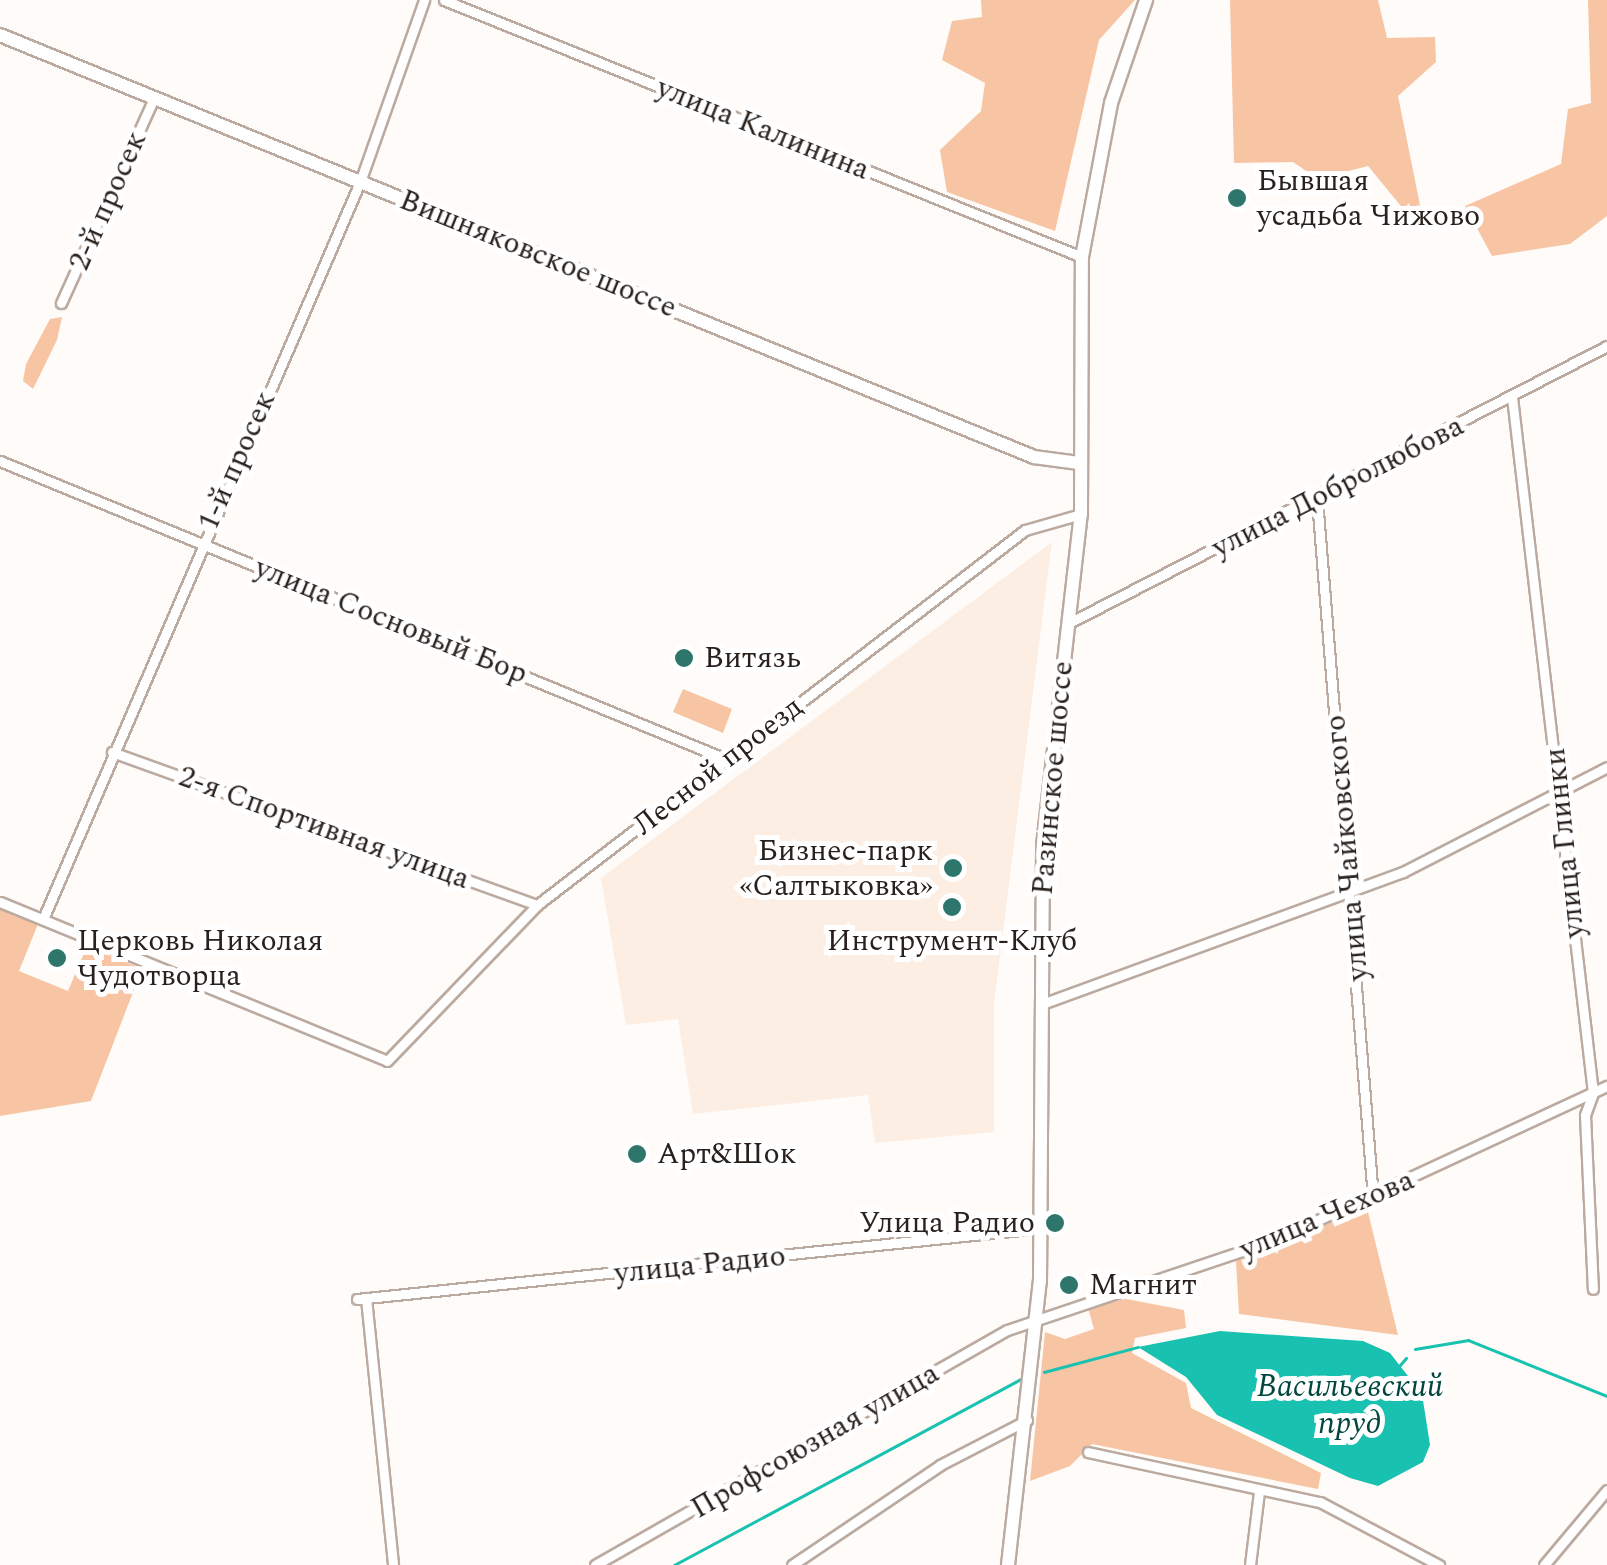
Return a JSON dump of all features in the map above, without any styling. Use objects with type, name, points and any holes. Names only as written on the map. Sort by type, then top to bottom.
[{"type":"main road","name":"Разинское шоссе","points":[[1008,1565],[1038,1322],[1043,846],[1081,514],[1082,257],[1111,103],[1146,0]]},
{"type":"main road","name":"Вишняковское шоссе","points":[[0,35],[1034,456],[1079,462]]},
{"type":"street","name":"1-й просек","points":[[43,919],[201,543],[360,182],[424,0]]},
{"type":"street","name":"улица Калинина","points":[[444,0],[1082,257]]},
{"type":"street","name":"2-й просек","points":[[61,302],[154,98]]},
{"type":"street","name":"улица Добролюбова","points":[[1067,624],[1318,499],[1607,346]]},
{"type":"street","name":"улица Глинки","points":[[1512,397],[1593,1093],[1585,1115],[1593,1288]]},
{"type":"street","name":"улица Сосновый Бор","points":[[0,460],[726,759]]},
{"type":"street","name":"улица Чайковского","points":[[1318,499],[1373,1198]]},
{"type":"street","name":"Лесной проезд","points":[[43,919],[387,1061],[536,905],[1026,530],[1081,514]]},
{"type":"street","name":"2-я Спортивная улица","points":[[112,752],[536,905]]},
{"type":"street","points":[[1042,1004],[1352,893],[1607,768]]},
{"type":"street","points":[[0,902],[43,919]]},
{"type":"street","name":"улица Чехова","points":[[1038,1322],[1373,1198],[1607,1086]]},
{"type":"street","name":"улица Радио","points":[[393,1565],[362,1298],[1041,1228]]},
{"type":"street","name":"Профсоюзная улица","points":[[594,1565],[1007,1330],[1038,1322]]},
{"type":"street","points":[[792,1565],[940,1465],[1028,1420]]},
{"type":"street","points":[[1088,1452],[1258,1492],[1320,1502],[1439,1565]]},
{"type":"street","points":[[1544,1565],[1607,1490]]},
{"type":"street","points":[[1250,1565],[1258,1492]]},
{"type":"shaded area","points":[[981,0],[1135,0],[1099,40],[1055,231],[947,192],[940,150],[981,111],[985,83],[942,60],[952,21],[982,17]]},
{"type":"shaded area","points":[[1230,0],[1378,0],[1387,38],[1435,37],[1436,62],[1398,96],[1421,210],[1405,211],[1368,166],[1318,179],[1293,162],[1234,163]]},
{"type":"shaded area","points":[[1588,0],[1607,0],[1607,216],[1570,244],[1492,256],[1465,206],[1561,164],[1568,109],[1591,103]]},
{"type":"shaded area","points":[[62,317],[57,340],[33,389],[23,381],[26,364],[50,319]]},
{"type":"shaded area","points":[[1052,542],[994,1003],[994,1132],[875,1143],[868,1095],[693,1114],[678,1019],[626,1025],[601,878]]},
{"type":"shaded area","points":[[683,689],[732,709],[723,733],[673,712]]},
{"type":"shaded area","points":[[0,907],[38,924],[19,971],[68,991],[87,946],[142,969],[91,1101],[0,1116]]},
{"type":"shaded area","points":[[1367,1208],[1398,1335],[1239,1314],[1236,1261]]},
{"type":"shaded area","points":[[1126,1299],[1184,1310],[1186,1328],[1135,1338],[1132,1353],[1186,1383],[1191,1408],[1321,1473],[1318,1489],[1092,1444],[1070,1466],[1030,1481],[1045,1332],[1065,1339],[1094,1329],[1088,1308]]},
{"type":"water","name":"Васильевский пруд","points":[[1220,1331],[1363,1341],[1390,1353],[1422,1394],[1430,1445],[1423,1462],[1378,1486],[1350,1478],[1217,1415],[1186,1377],[1138,1347]]},
{"type":"waterway","points":[[1415,1349],[1468,1340],[1607,1396]]},
{"type":"waterway","points":[[1044,1372],[1138,1347]]},
{"type":"waterway","points":[[1400,1365],[1406,1358]]},
{"type":"waterway","points":[[674,1565],[1025,1377]]},
{"type":"place","name":"Бывшая усадьба Чижово","points":[[1237,198]]},
{"type":"place","name":"Витязь","points":[[684,658]]},
{"type":"place","name":"Бизнес-парк «Салтыковка»","points":[[953,868]]},
{"type":"place","name":"Инструмент-Клуб","points":[[952,907]]},
{"type":"place","name":"Церковь Николая Чудотворца","points":[[57,958]]},
{"type":"place","name":"Арт&Шок","points":[[637,1154]]},
{"type":"place","name":"Улица Радио","points":[[1055,1223]]},
{"type":"place","name":"Магнит","points":[[1069,1285]]}]
